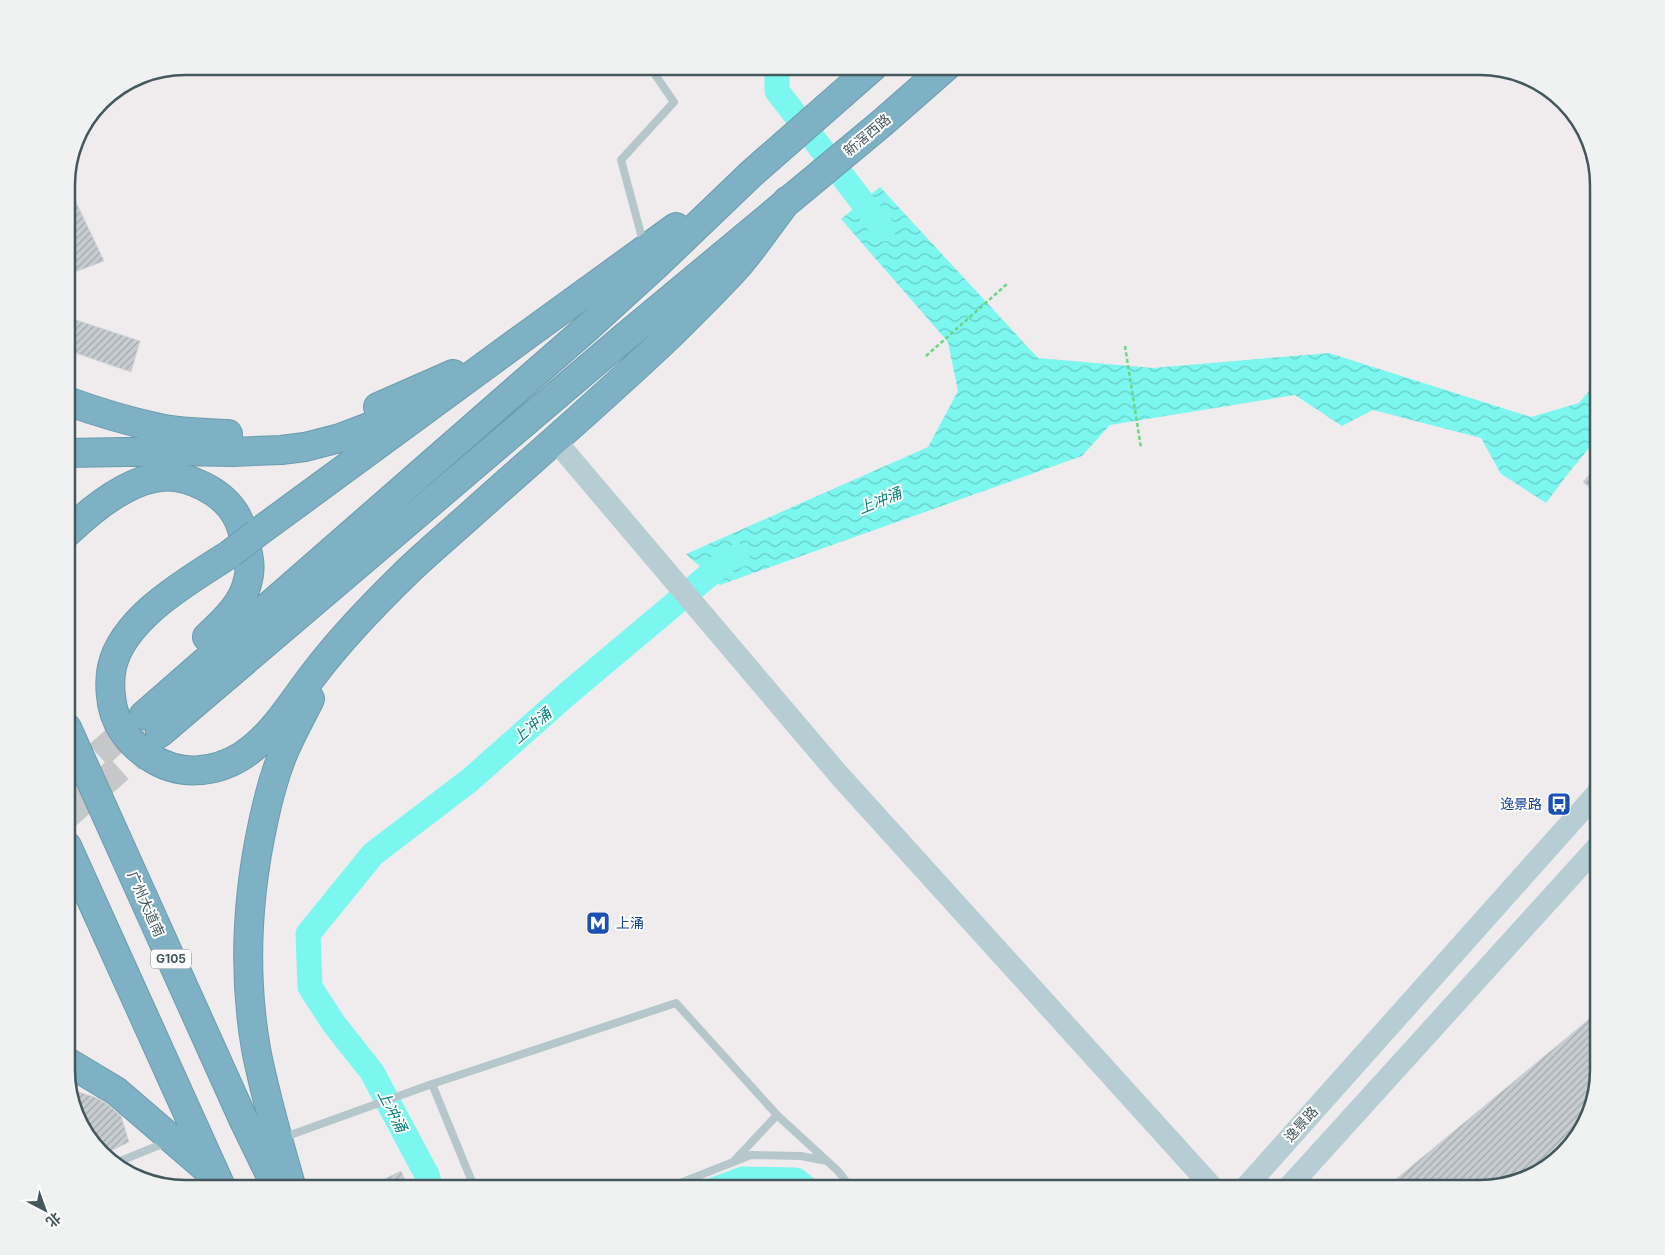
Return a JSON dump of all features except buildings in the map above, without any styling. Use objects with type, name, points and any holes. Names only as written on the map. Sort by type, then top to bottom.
[{"type":"highway","points":[[146,716],[586,328],[655,266],[751,174],[864,75]]},
{"type":"highway","name":"新滘西路","points":[[787,201],[937,75]]},
{"type":"highway","points":[[751,174],[527,334],[230,554],[159,602],[134,625],[120,647],[112,666],[110,688],[112,707],[125,735],[155,760],[170,768],[183,770],[214,768],[235,760],[257,745],[341,640],[372,607],[408,571],[638,365],[735,269],[787,201]]},
{"type":"highway","points":[[146,716],[626,336],[787,201]]},
{"type":"highway","points":[[75,404],[161,428],[202,433],[280,433],[329,422],[388,404],[463,370],[527,334]]},
{"type":"highway","points":[[75,453],[256,452],[306,447],[340,438],[395,417],[469,374],[527,334]]},
{"type":"highway","points":[[75,525],[92,511],[128,488],[160,477],[176,478],[210,490],[227,503],[237,517],[249,557],[249,578],[243,595],[234,610],[216,629],[146,716]]},
{"type":"highway","points":[[289,1180],[265,1091],[256,1048],[250,995],[248,942],[250,896],[268,797],[283,754],[321,678],[342,644],[372,607]]},
{"type":"highway","name":"广州大道南","points":[[75,748],[273,1180]]},
{"type":"highway","points":[[75,865],[218,1180]]},
{"type":"highway","points":[[75,892],[105,930]]},
{"type":"highway","points":[[75,1066],[116,1091],[173,1139],[216,1180]]},
{"type":"main road","points":[[555,440],[839,775],[1206,1180]]},
{"type":"main road","name":"逸景路","points":[[1252,1180],[1590,800]]},
{"type":"main road","points":[[1295,1180],[1590,855]]},
{"type":"lane","points":[[645,249],[621,160],[674,102],[655,75]]},
{"type":"lane","points":[[278,1139],[432,1084],[676,1003],[777,1115],[838,1171],[845,1180]]},
{"type":"lane","points":[[432,1084],[471,1180]]},
{"type":"lane","points":[[732,1162],[777,1115]]},
{"type":"lane","points":[[123,1160],[173,1139]]},
{"type":"lane","points":[[687,1180],[751,1155],[800,1156],[827,1161]]},
{"type":"path","points":[[926,356],[1007,284]]},
{"type":"path","points":[[1125,346],[1141,448]]},
{"type":"water","points":[[880,187],[1038,358],[1153,368],[1329,353],[1531,417],[1579,403],[1590,390],[1590,447],[1546,503],[1501,474],[1481,438],[1373,410],[1342,426],[1295,395],[1110,425],[1082,456],[720,585],[686,554],[928,447],[958,391],[948,342],[841,219]]},
{"type":"waterway","points":[[777,75],[777,91],[883,229]]},
{"type":"waterway","name":"上冲涌","points":[[428,1180],[372,1072],[334,1024],[310,987],[308,934],[373,854],[470,780],[566,695],[728,559],[737,556]]},
{"type":"waterway","points":[[740,1180],[796,1180]]},
{"type":"tunnel","points":[[75,776],[141,717]]},
{"type":"tunnel","points":[[75,808],[157,735]]},
{"type":"place","name":"逸景路","points":[[1559,804]]},
{"type":"place","name":"上涌","points":[[598,923]]}]
